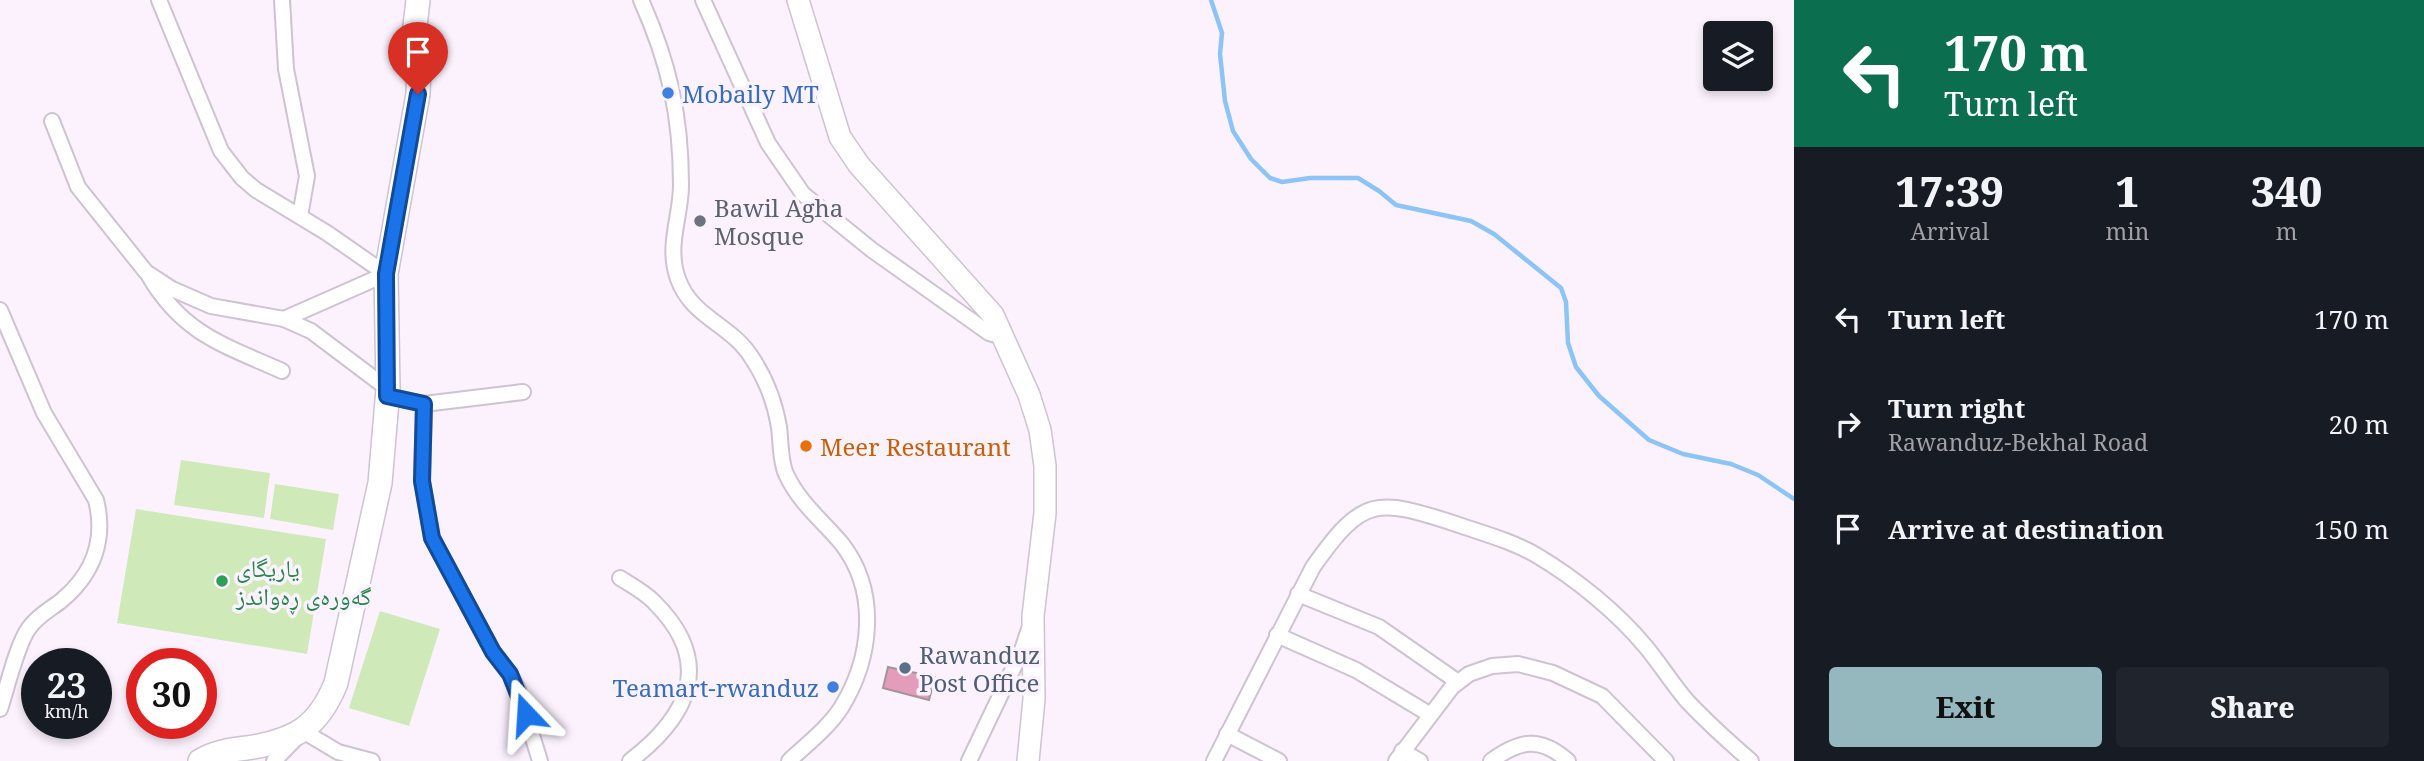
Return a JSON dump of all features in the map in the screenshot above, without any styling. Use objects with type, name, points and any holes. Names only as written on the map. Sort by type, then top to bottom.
[{"type":"main road","points":[[200,761],[219,752],[267,745],[303,731],[323,710],[336,683],[380,482],[388,393],[386,274],[418,94],[419,63],[415,26],[418,0]]},
{"type":"street","points":[[159,0],[221,151],[242,178],[256,190],[386,274]]},
{"type":"street","points":[[282,0],[286,69],[307,176],[300,216]]},
{"type":"street","points":[[641,0],[656,34],[673,89],[681,178],[673,261],[678,278],[687,299],[740,341],[752,358],[772,399],[785,471],[799,498],[841,543],[857,568],[867,599],[866,641],[859,674],[840,710],[789,761]]},
{"type":"street","points":[[703,0],[768,143],[803,194],[872,250],[989,333],[1004,337]]},
{"type":"street","points":[[799,0],[827,99],[841,137],[859,165],[970,285],[993,315],[1040,430],[1045,466],[1045,513],[1033,616],[1034,699],[1028,761]]},
{"type":"street","points":[[52,121],[78,187],[146,272],[164,302],[203,335],[282,371]]},
{"type":"street","points":[[146,272],[172,289],[211,306],[284,319],[311,331],[388,393],[424,404],[523,392]]},
{"type":"street","points":[[284,319],[386,274]]},
{"type":"street","points":[[0,310],[44,413],[96,500],[100,517],[95,558],[88,574],[77,587],[29,628],[0,709]]},
{"type":"street","points":[[424,404],[422,481],[432,538],[493,652],[510,674],[518,690],[540,761]]},
{"type":"street","points":[[1214,761],[1298,594],[1332,540],[1354,517],[1378,507],[1411,509],[1535,554],[1611,613],[1645,647],[1687,700],[1751,761]]},
{"type":"street","points":[[620,578],[653,600],[676,626],[686,647],[689,670],[685,701],[653,743],[630,761]]},
{"type":"street","points":[[1298,594],[1379,627],[1458,682]]},
{"type":"street","points":[[969,761],[1022,650],[1033,616]]},
{"type":"street","points":[[1277,635],[1356,670],[1429,714]]},
{"type":"street","points":[[1419,761],[1399,756],[1429,714],[1458,682],[1469,674],[1492,666],[1518,664],[1553,673],[1602,696],[1666,761]]},
{"type":"street","points":[[1002,690],[1014,683],[1022,684],[1034,699]]},
{"type":"street","points":[[274,761],[303,731],[338,752],[372,761]]},
{"type":"street","points":[[1227,734],[1279,761]]},
{"type":"street","points":[[1491,761],[1521,744],[1536,744],[1557,751],[1568,761]]},
{"type":"green space","points":[[181,460],[270,473],[264,518],[174,505]]},
{"type":"green space","points":[[275,484],[339,494],[333,530],[270,519]]},
{"type":"green space","name":"یاریگای گەورەی ڕەواندز","points":[[136,509],[326,539],[307,654],[117,623]]},
{"type":"green space","points":[[380,611],[440,629],[409,726],[349,708]]},
{"type":"building","points":[[888,667],[935,677],[929,700],[883,688]]},
{"type":"waterway","points":[[1211,0],[1222,33],[1220,54],[1225,101],[1233,131],[1251,159],[1270,178],[1282,182],[1310,178],[1358,178],[1396,205],[1471,221],[1494,234],[1561,288],[1566,302],[1568,343],[1576,367],[1599,396],[1649,440],[1683,454],[1731,464],[1758,475],[1794,499]]},
{"type":"place","name":"Mobaily MT","points":[[668,93]]},
{"type":"place","name":"Bawil Agha Mosque","points":[[700,221]]},
{"type":"place","name":"Meer Restaurant","points":[[806,446]]},
{"type":"place","name":"یاریگای گەورەی ڕەواندز","points":[[222,581]]},
{"type":"place","name":"Rawanduz Post Office","points":[[905,668]]},
{"type":"place","name":"Teamart-rwanduz","points":[[833,687]]},
{"type":"route","points":[[418,94],[386,274],[387,396],[424,404],[422,481],[432,538],[493,652],[510,674],[526,714]]}]
